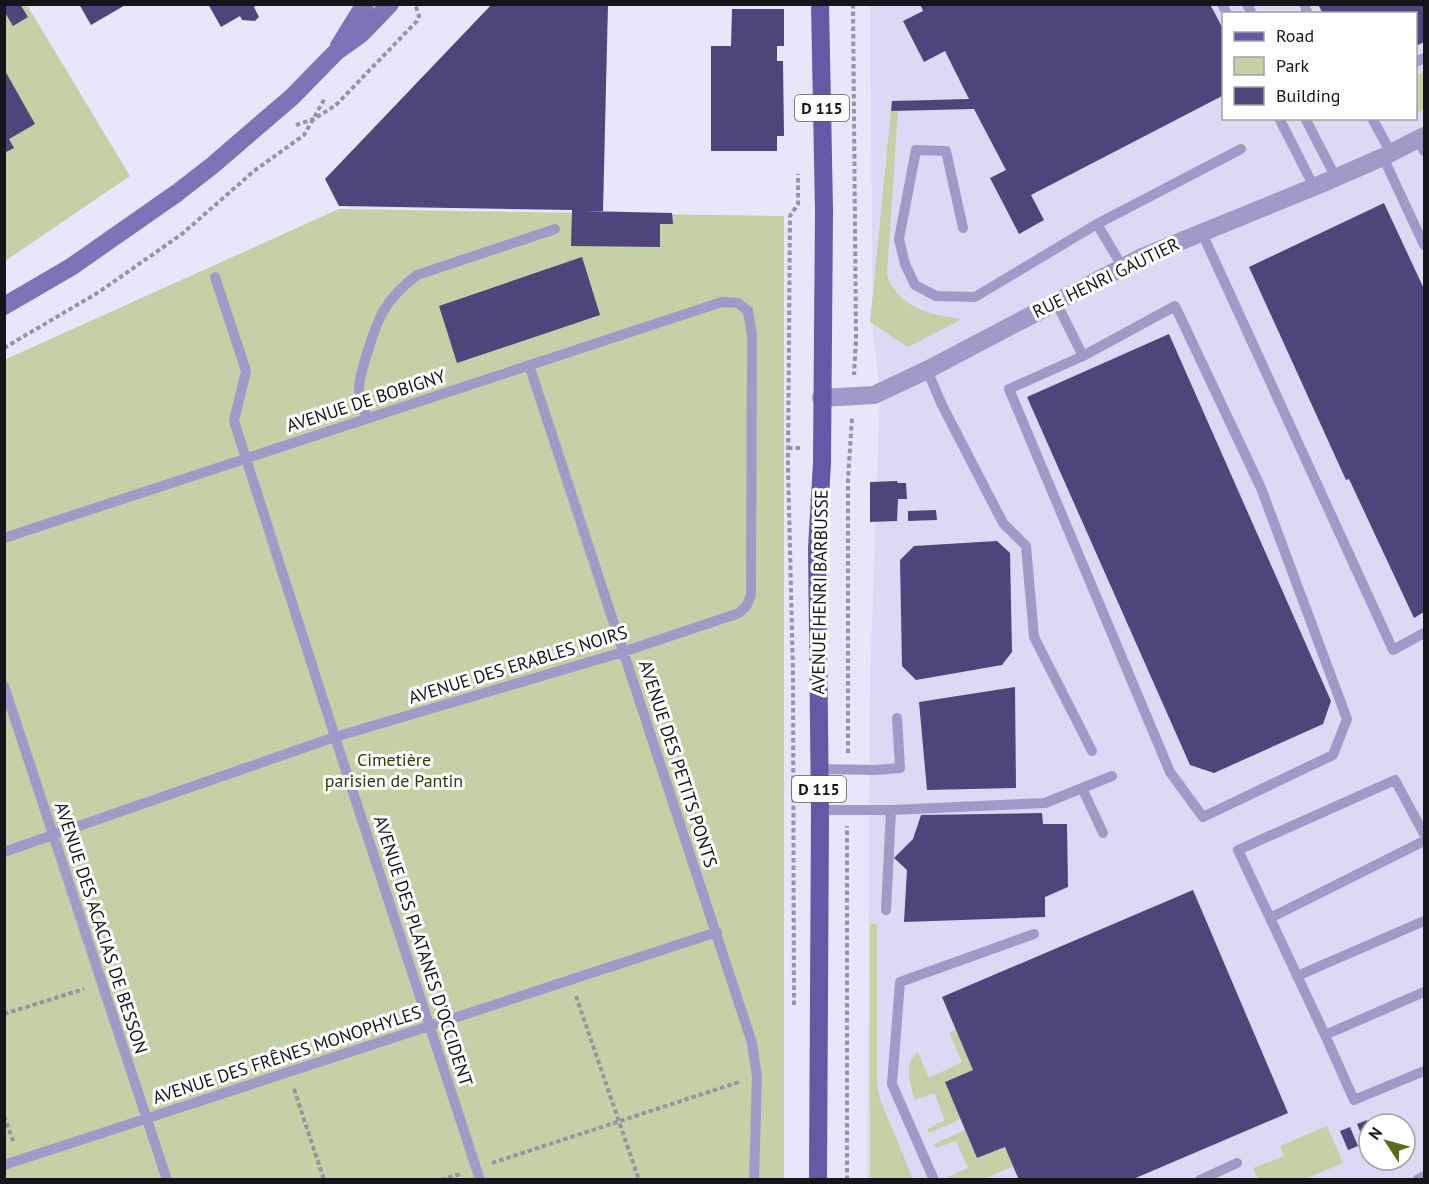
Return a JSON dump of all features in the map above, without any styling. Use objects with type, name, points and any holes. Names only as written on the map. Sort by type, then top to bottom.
[{"type":"main road","points":[[336,52],[365,4]]},
{"type":"main road","points":[[4,306],[71,267],[177,194],[284,104],[336,52],[361,34],[390,4]]},
{"type":"main road","name":"AVENUE HENRI BARBUSSE","points":[[818,1179],[820,810],[817,548],[822,463],[824,211],[820,4]]},
{"type":"street","name":"RUE HENRI GAUTIER","points":[[821,399],[874,395],[927,370],[1142,256],[1423,142]]},
{"type":"lane","points":[[1280,120],[1314,188]]},
{"type":"lane","points":[[1306,120],[1336,178]]},
{"type":"lane","points":[[1373,120],[1425,245]]},
{"type":"lane","points":[[963,228],[946,151],[916,150],[899,239],[905,264],[915,285],[936,296],[975,297],[1098,224],[1242,148]]},
{"type":"lane","points":[[1098,224],[1122,267]]},
{"type":"lane","points":[[367,418],[359,391],[362,373],[375,327],[386,306],[399,289],[417,275],[555,229]]},
{"type":"lane","points":[[1202,233],[1394,650],[1425,633]]},
{"type":"lane","name":"AVENUE DES PLATANES D'OCCIDENT","points":[[215,277],[246,371],[234,422],[480,1179]]},
{"type":"lane","name":"AVENUE DE BOBIGNY","points":[[4,538],[722,302],[738,303]]},
{"type":"lane","points":[[1056,302],[1083,356]]},
{"type":"lane","name":"AVENUE DES ERABLES NOIRS","points":[[4,852],[335,737],[623,652],[739,613],[747,605],[752,595],[752,335],[748,311],[738,303]]},
{"type":"lane","points":[[1175,306],[1261,488],[1347,719],[1333,755],[1203,817],[1170,772],[1009,389],[1083,356],[1175,306]]},
{"type":"lane","name":"AVENUE DES PETITS PONTS","points":[[529,365],[752,1043],[757,1076],[754,1179]]},
{"type":"lane","points":[[927,370],[942,405],[1003,523],[1026,546],[1034,637],[1092,751]]},
{"type":"lane","name":"AVENUE DES ACACIAS DE BESSON","points":[[4,686],[167,1179]]},
{"type":"lane","points":[[819,769],[900,768],[897,718]]},
{"type":"lane","points":[[820,810],[891,810],[1045,803],[1112,776]]},
{"type":"lane","points":[[1425,834],[1395,780],[1238,850],[1354,1100],[1425,1071]]},
{"type":"lane","points":[[1082,788],[1103,833]]},
{"type":"lane","points":[[886,910],[891,810]]},
{"type":"lane","points":[[1270,918],[1425,841]]},
{"type":"lane","points":[[1298,976],[1425,921]]},
{"type":"lane","name":"AVENUE DES FRÊNES MONOPHYLES","points":[[4,1165],[717,932]]},
{"type":"lane","points":[[934,1179],[892,1084],[900,982],[1034,934]]},
{"type":"lane","points":[[1325,1035],[1425,992]]},
{"type":"lane","points":[[1200,1179],[1237,1163]]},
{"type":"lane","points":[[1417,1179],[1425,1176]]},
{"type":"path","points":[[4,348],[99,292],[182,234],[254,171],[304,135],[314,119],[336,105],[417,21],[419,15],[415,4]]},
{"type":"path","points":[[848,770],[848,479],[856,339],[853,4]]},
{"type":"path","points":[[790,216],[788,448],[793,674],[794,1015]]},
{"type":"path","points":[[847,810],[847,1179]]},
{"type":"path","points":[[570,981],[639,1179]]},
{"type":"path","points":[[4,1014],[102,984]]},
{"type":"path","points":[[288,1072],[324,1179]]},
{"type":"path","points":[[441,1179],[757,1076]]},
{"type":"path","points":[[4,1116],[19,1160]]},
{"type":"shaded area","points":[[870,5],[1424,5],[1424,1179],[867,1180],[870,683],[880,394],[873,332]]},
{"type":"green space","points":[[5,5],[27,5],[130,176],[5,261]]},
{"type":"green space","points":[[1424,72],[1424,109],[1417,113],[1417,76]]},
{"type":"green space","points":[[891,111],[898,111],[887,275],[899,295],[917,308],[962,319],[908,347],[870,322]]},
{"type":"green space","name":"Cimetière parisien de Pantin","points":[[339,209],[784,216],[784,1179],[5,1179],[4,360]]},
{"type":"green space","points":[[870,924],[877,924],[877,1084],[880,1099],[913,1179],[870,1179]]},
{"type":"green space","points":[[956,1029],[973,1070],[945,1082],[961,1119],[929,1133],[927,1129],[945,1120],[934,1093],[915,1100],[909,1074],[910,1062],[918,1052],[929,1078],[962,1062],[949,1033]]},
{"type":"green space","points":[[1327,1126],[1343,1163],[1305,1179],[1258,1179],[1253,1168],[1284,1156],[1280,1146]]},
{"type":"green space","points":[[965,1130],[977,1158],[1005,1147],[1014,1166],[984,1179],[949,1179],[948,1177],[968,1168],[956,1141],[936,1148],[934,1144]]},
{"type":"building","points":[[10,4],[20,4],[28,17],[13,26],[4,11],[4,7]]},
{"type":"building","points":[[79,4],[127,4],[91,25]]},
{"type":"building","points":[[208,4],[258,4],[254,7],[259,17],[255,21],[242,20],[240,16],[221,27]]},
{"type":"building","points":[[492,4],[608,4],[603,211],[584,211],[672,213],[673,224],[660,224],[660,247],[571,246],[572,210],[339,206],[325,179]]},
{"type":"building","points":[[920,4],[1210,4],[1222,27],[1222,96],[1031,195],[1044,220],[1019,234],[990,178],[1006,170],[974,109],[891,111],[892,101],[969,99],[945,51],[924,62],[903,21],[923,11]]},
{"type":"building","points":[[1318,4],[1424,4],[1424,42],[1417,44],[1417,12],[1322,12]]},
{"type":"building","points":[[732,9],[784,9],[784,46],[777,46],[777,61],[783,61],[784,136],[777,136],[777,151],[711,151],[711,46],[731,46]]},
{"type":"building","points":[[4,69],[35,124],[9,139],[14,148],[4,153]]},
{"type":"building","points":[[1384,203],[1424,289],[1424,612],[1414,618],[1349,479],[1346,480],[1249,267]]},
{"type":"building","points":[[582,257],[600,315],[457,363],[439,306]]},
{"type":"building","points":[[1169,334],[1331,701],[1323,724],[1214,773],[1190,765],[1027,397]]},
{"type":"building","points":[[870,482],[906,483],[907,499],[898,499],[897,521],[870,522]]},
{"type":"building","points":[[936,510],[937,520],[908,521],[908,511]]},
{"type":"building","points":[[997,541],[1010,553],[1012,652],[1002,665],[916,680],[902,666],[900,560],[914,546]]},
{"type":"building","points":[[1015,687],[1016,788],[927,790],[919,702]]},
{"type":"building","points":[[1042,813],[1043,824],[1067,824],[1068,887],[1045,897],[1045,917],[904,922],[907,870],[894,858],[913,839],[921,815]]},
{"type":"building","points":[[1193,890],[1288,1113],[1131,1180],[1019,1180],[1005,1147],[977,1158],[945,1082],[973,1070],[942,997]]},
{"type":"building","points":[[1350,1127],[1357,1146],[1348,1150],[1340,1131]]}]
